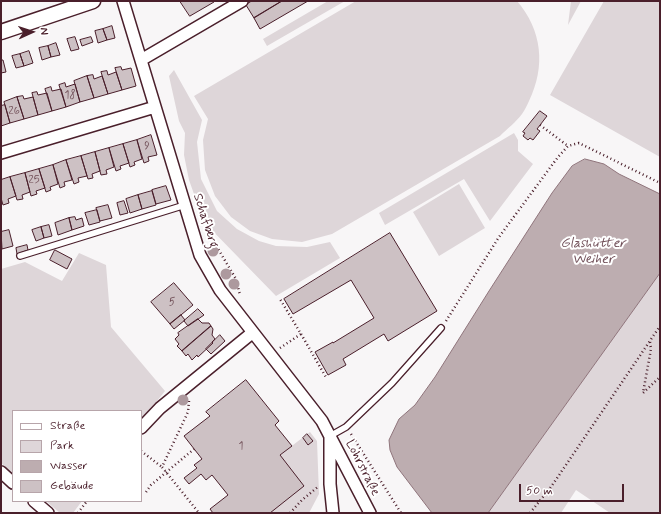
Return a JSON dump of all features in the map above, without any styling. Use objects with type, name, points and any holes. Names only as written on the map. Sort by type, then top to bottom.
[{"type":"street","points":[[1,32],[93,1]]},
{"type":"street","name":"Schafberg","points":[[123,1],[200,255],[220,290],[252,333],[308,402],[322,421],[330,436]]},
{"type":"street","points":[[141,60],[242,1]]},
{"type":"street","points":[[1,153],[155,107]]},
{"type":"street","points":[[142,427],[160,408],[252,333]]},
{"type":"street","points":[[330,436],[330,484],[333,513]]},
{"type":"street","name":"Lohrstraße","points":[[330,436],[365,506],[370,513]]},
{"type":"street","points":[[1,472],[12,482]]},
{"type":"street","points":[[35,502],[48,513]]},
{"type":"lane","points":[[20,256],[185,205]]},
{"type":"lane","points":[[330,436],[346,427],[392,383],[441,328]]},
{"type":"path","points":[[540,125],[568,146]]},
{"type":"path","points":[[441,328],[499,237],[558,157],[568,146],[580,143],[660,183]]},
{"type":"path","points":[[204,230],[214,242],[236,279],[239,286],[239,293],[243,298]]},
{"type":"path","points":[[280,299],[327,379]]},
{"type":"path","points":[[530,513],[551,487],[660,326]]},
{"type":"path","points":[[280,348],[301,334]]},
{"type":"path","points":[[650,341],[651,349],[643,393],[660,377]]},
{"type":"path","points":[[276,342],[285,354]]},
{"type":"path","points":[[162,466],[188,412],[189,397],[184,388]]},
{"type":"path","points":[[346,427],[401,513]]},
{"type":"path","points":[[146,492],[151,485],[194,449]]},
{"type":"path","points":[[142,453],[162,466],[199,513]]},
{"type":"path","points":[[290,513],[302,500],[320,485],[330,484]]},
{"type":"path","points":[[78,513],[86,502]]},
{"type":"green space","points":[[328,1],[345,1],[267,46],[263,39]]},
{"type":"green space","points":[[356,1],[517,1],[532,24],[539,49],[538,75],[529,101],[520,117],[500,136],[332,234],[302,242],[272,239],[250,231],[231,217],[215,196],[205,170],[203,140],[208,119],[194,96]]},
{"type":"green space","points":[[571,1],[581,1],[568,25]]},
{"type":"green space","points":[[604,1],[660,1],[660,157],[550,95]]},
{"type":"green space","points":[[174,70],[202,120],[197,142],[201,179],[217,211],[237,229],[259,241],[276,246],[307,247],[330,242],[340,258],[276,296],[204,222],[189,180],[184,155],[185,133],[179,121],[169,76]]},
{"type":"green space","points":[[514,133],[518,140],[518,151],[533,164],[490,221],[464,179],[385,225],[379,213]]},
{"type":"green space","points":[[459,184],[485,228],[439,256],[413,212]]},
{"type":"green space","points":[[79,253],[106,265],[111,327],[165,391],[142,420],[142,410],[12,410],[12,472],[1,463],[1,269],[25,262],[62,281]]},
{"type":"green space","points":[[660,273],[660,513],[610,513],[576,490],[561,513],[488,513]]},
{"type":"green space","points":[[310,432],[317,441],[319,494],[309,513],[270,513],[280,455]]},
{"type":"green space","points":[[47,502],[81,502],[73,513],[60,513]]},
{"type":"water","name":"Glashütter Weiher","points":[[585,159],[604,164],[619,174],[660,194],[660,273],[488,513],[432,513],[397,467],[390,450],[389,440],[399,419],[415,405],[435,377],[552,193],[572,166]]},
{"type":"building","points":[[180,1],[214,1],[214,2],[190,16]]},
{"type":"building","points":[[252,1],[282,1],[254,18],[246,5]]},
{"type":"building","points":[[282,1],[308,1],[260,29],[254,18]]},
{"type":"building","points":[[112,26],[115,38],[107,40],[103,29]]},
{"type":"building","points":[[103,29],[107,40],[98,43],[95,31]]},
{"type":"building","points":[[75,37],[79,49],[71,51],[67,39]]},
{"type":"building","points":[[91,37],[93,42],[82,46],[80,40]]},
{"type":"building","points":[[56,43],[60,55],[51,57],[48,46]]},
{"type":"building","points":[[48,46],[51,57],[42,60],[39,48]]},
{"type":"building","points":[[29,51],[33,63],[24,66],[20,54]]},
{"type":"building","points":[[20,54],[24,66],[16,68],[12,56]]},
{"type":"building","points":[[1,60],[3,60],[6,72],[1,73]]},
{"type":"building","points":[[121,67],[122,70],[131,68],[136,86],[122,90],[115,68]]},
{"type":"building","points":[[107,71],[108,75],[116,72],[122,90],[108,94],[101,72]]},
{"type":"building","points":[[93,75],[94,79],[102,76],[108,94],[94,98],[87,76]]},
{"type":"building","points":[[87,76],[94,98],[80,102],[74,81]]},
{"type":"building","points":[[65,83],[66,87],[75,84],[80,102],[66,107],[59,85]]},
{"type":"building","points":[[51,87],[52,91],[61,89],[66,107],[52,111],[45,89]]},
{"type":"building","points":[[37,92],[38,95],[47,93],[52,111],[38,115],[32,93]]},
{"type":"building","points":[[23,96],[24,99],[33,97],[38,115],[24,119],[17,97]]},
{"type":"building","points":[[17,97],[24,119],[10,123],[4,102]]},
{"type":"building","points":[[5,105],[10,123],[1,126],[1,106]]},
{"type":"building","points":[[540,111],[547,116],[537,129],[540,131],[533,140],[530,138],[528,140],[523,136],[525,133],[523,132]]},
{"type":"building","points":[[151,135],[157,155],[148,157],[149,161],[144,163],[137,140]]},
{"type":"building","points":[[137,140],[142,159],[134,162],[135,165],[130,167],[123,144]]},
{"type":"building","points":[[123,144],[129,163],[120,166],[121,169],[116,171],[109,148]]},
{"type":"building","points":[[109,148],[114,167],[106,170],[107,174],[101,175],[95,152]]},
{"type":"building","points":[[95,152],[100,171],[92,174],[93,178],[88,179],[81,156]]},
{"type":"building","points":[[81,156],[87,176],[78,178],[79,182],[74,184],[66,160]]},
{"type":"building","points":[[66,160],[72,180],[64,182],[65,186],[60,188],[53,165]]},
{"type":"building","points":[[53,165],[58,184],[50,187],[51,190],[46,192],[39,169]]},
{"type":"building","points":[[39,169],[45,188],[36,191],[37,194],[31,196],[25,173]]},
{"type":"building","points":[[25,173],[30,192],[22,195],[23,199],[17,200],[10,177]]},
{"type":"building","points":[[10,177],[16,196],[8,199],[9,203],[3,205],[1,198],[1,180]]},
{"type":"building","points":[[166,186],[171,200],[156,204],[152,190]]},
{"type":"building","points":[[152,191],[156,205],[142,209],[138,195]]},
{"type":"building","points":[[138,195],[142,209],[130,213],[126,199]]},
{"type":"building","points":[[124,201],[128,213],[120,215],[117,203]]},
{"type":"building","points":[[108,205],[112,218],[100,221],[96,208]]},
{"type":"building","points":[[97,210],[100,222],[89,225],[85,213]]},
{"type":"building","points":[[75,217],[76,220],[82,218],[84,226],[72,230],[69,218]]},
{"type":"building","points":[[69,218],[72,230],[58,235],[55,223]]},
{"type":"building","points":[[49,225],[52,236],[44,238],[41,227]]},
{"type":"building","points":[[41,227],[44,238],[36,241],[32,230]]},
{"type":"building","points":[[9,230],[13,246],[2,249],[1,232]]},
{"type":"building","points":[[390,233],[437,311],[388,341],[384,334],[343,359],[346,365],[328,375],[315,352],[374,318],[351,280],[293,314],[284,299]]},
{"type":"building","points":[[27,245],[28,250],[17,254],[16,248]]},
{"type":"building","points":[[55,250],[72,259],[67,269],[50,260]]},
{"type":"building","points":[[174,283],[193,305],[170,324],[151,302]]},
{"type":"building","points":[[198,309],[204,315],[188,326],[184,321]]},
{"type":"building","points":[[181,315],[185,320],[174,329],[170,324]]},
{"type":"building","points":[[198,319],[202,323],[209,323],[211,326],[182,351],[177,346],[179,344],[175,339],[179,335],[178,333]]},
{"type":"building","points":[[211,326],[213,329],[212,335],[215,339],[212,342],[213,343],[198,357],[197,355],[192,360],[188,354],[186,356],[182,351]]},
{"type":"building","points":[[220,335],[225,341],[211,354],[206,349]]},
{"type":"building","points":[[246,380],[279,421],[275,425],[292,446],[280,455],[304,486],[270,513],[213,513],[210,509],[228,495],[212,475],[206,480],[201,474],[189,484],[184,478],[197,468],[194,465],[202,459],[184,436],[210,416],[206,412]]},
{"type":"building","points":[[307,434],[313,441],[308,445],[303,438]]}]
